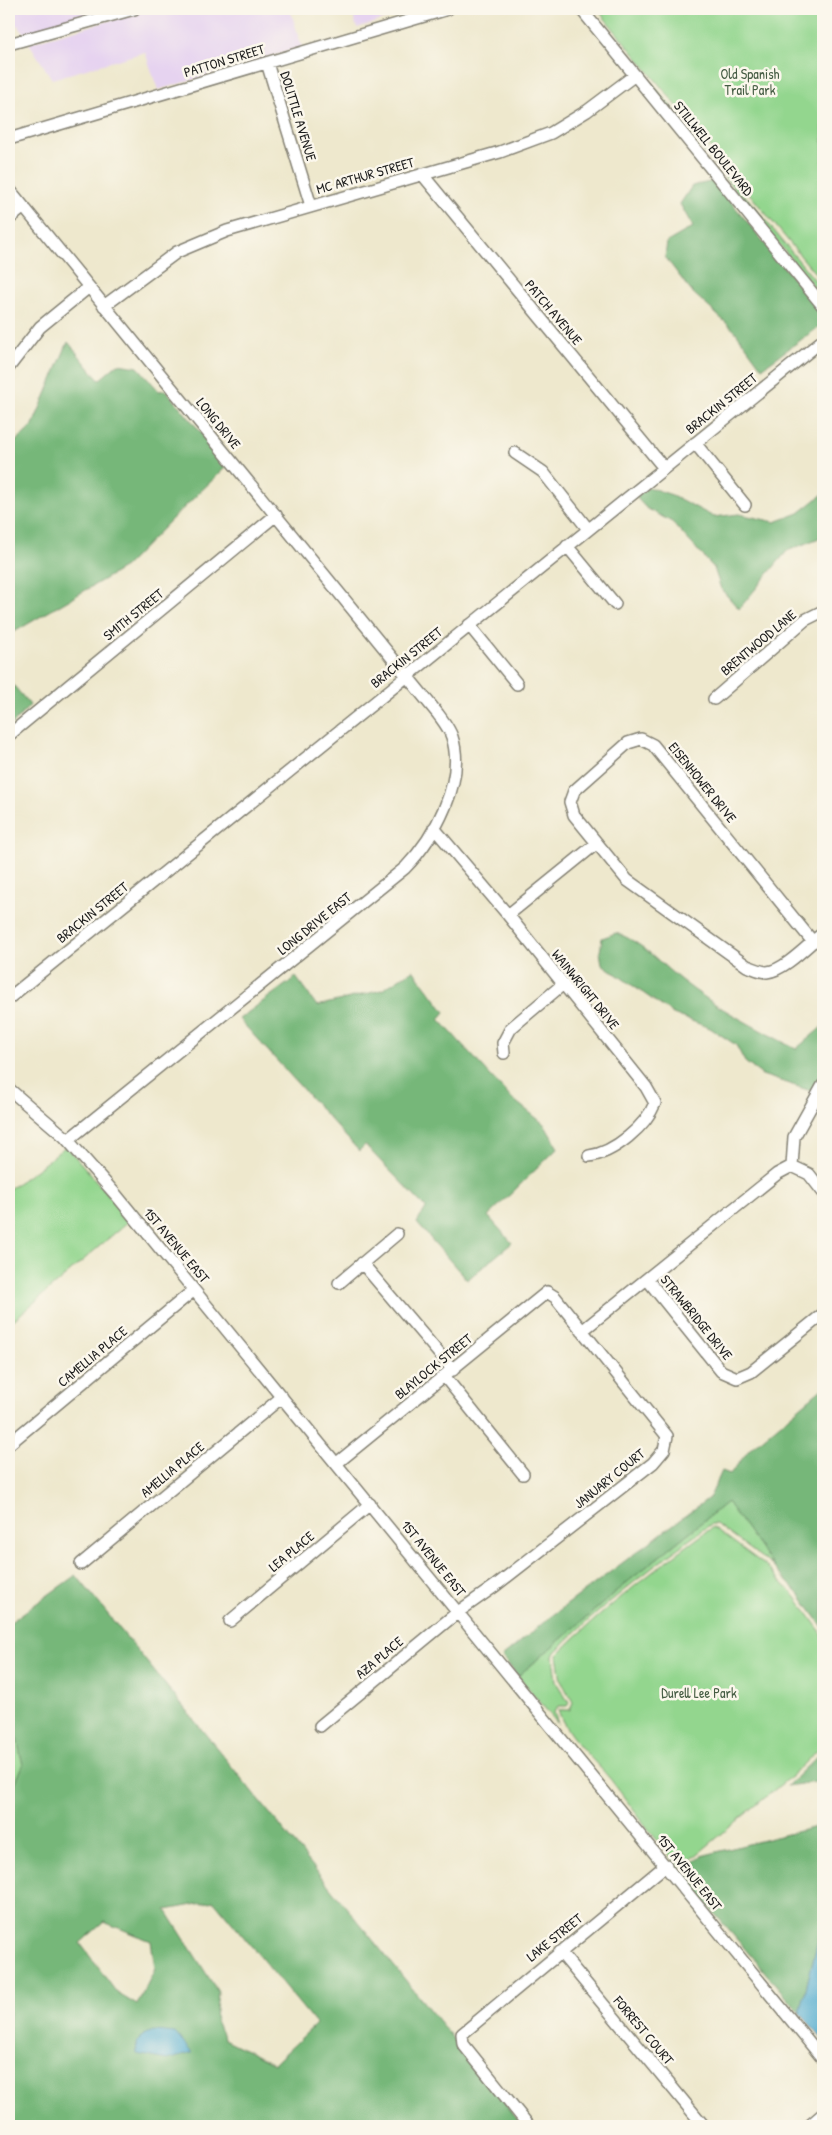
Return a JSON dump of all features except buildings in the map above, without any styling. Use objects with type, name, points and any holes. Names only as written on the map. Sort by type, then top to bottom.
[{"type":"street","points":[[9,44],[134,9]]},
{"type":"street","name":"PATTON STREET","points":[[9,139],[448,9]]},
{"type":"street","name":"STILLWELL BOULEVARD","points":[[581,9],[823,306]]},
{"type":"street","name":"DOLITTLE AVENUE","points":[[267,63],[311,206]]},
{"type":"street","name":"MC ARTHUR STREET","points":[[104,306],[169,257],[192,244],[227,231],[500,152],[552,134],[572,122],[635,75]]},
{"type":"street","name":"PATCH AVENUE","points":[[422,174],[664,468]]},
{"type":"street","name":"LONG DRIVE","points":[[9,189],[406,676]]},
{"type":"street","points":[[9,219],[24,207]]},
{"type":"street","points":[[9,367],[40,328],[89,287]]},
{"type":"street","name":"BRACKIN STREET","points":[[9,998],[823,340]]},
{"type":"street","points":[[695,443],[745,505]]},
{"type":"street","points":[[516,453],[542,472],[588,529]]},
{"type":"street","name":"SMITH STREET","points":[[9,735],[276,515]]},
{"type":"street","points":[[567,546],[615,604]]},
{"type":"street","name":"BRENTWOOD LANE","points":[[714,699],[805,620],[823,611]]},
{"type":"street","points":[[469,625],[517,684]]},
{"type":"street","name":"LONG DRIVE EAST","points":[[68,1140],[396,876],[412,861],[434,828],[450,792],[455,768],[455,750],[445,723],[406,676]]},
{"type":"street","name":"EISENHOWER DRIVE","points":[[813,942],[653,745],[641,739],[628,743],[574,791],[570,802],[574,815],[628,880],[747,966],[767,972],[784,965],[813,942],[823,933]]},
{"type":"street","name":"WAINWRIGHT DRIVE","points":[[434,828],[508,915],[562,985],[646,1087],[655,1103],[650,1116],[613,1149],[601,1155],[589,1156]]},
{"type":"street","points":[[508,915],[597,843]]},
{"type":"street","points":[[504,1053],[503,1043],[511,1028],[562,985]]},
{"type":"street","points":[[823,1085],[794,1137],[792,1166],[809,1174],[823,1192]]},
{"type":"street","name":"1ST AVENUE EAST","points":[[9,1089],[68,1140],[194,1290],[823,2059]]},
{"type":"street","name":"STRAWBRIDGE DRIVE","points":[[582,1331],[777,1174],[792,1166]]},
{"type":"street","points":[[339,1282],[397,1234]]},
{"type":"street","points":[[362,1263],[449,1374],[523,1474]]},
{"type":"street","name":"STRAWBRIDGE DRIVE","points":[[647,1279],[721,1371],[737,1378],[751,1372],[823,1314]]},
{"type":"street","name":"CAMELLIA PLACE","points":[[9,1444],[194,1290]]},
{"type":"street","name":"BLAYLOCK STREET","points":[[337,1463],[449,1374],[547,1292]]},
{"type":"street","name":"JANUARY COURT","points":[[458,1612],[495,1586],[654,1463],[664,1450],[667,1436],[555,1297],[547,1292]]},
{"type":"street","name":"AMELLIA PLACE","points":[[81,1564],[282,1398]]},
{"type":"street","name":"LEA PLACE","points":[[230,1621],[370,1504]]},
{"type":"street","name":"AZA PLACE","points":[[320,1726],[458,1612]]},
{"type":"street","name":"LAKE STREET","points":[[529,2126],[464,2044],[462,2034],[666,1865]]},
{"type":"street","name":"FORREST COURT","points":[[560,1952],[704,2126]]},
{"type":"street","points":[[809,2126],[823,2114]]},
{"type":"shaded area","points":[[9,9],[117,9],[24,34],[18,25],[9,28]]},
{"type":"shaded area","points":[[152,9],[290,9],[302,47],[158,90],[145,52],[52,79],[29,43]]},
{"type":"shaded area","points":[[351,9],[417,9],[357,28]]},
{"type":"green space","name":"Old Spanish Trail Park","points":[[597,9],[823,9],[823,283]]},
{"type":"green space","points":[[647,77],[823,290],[823,298],[645,79]]},
{"type":"green space","points":[[714,181],[823,315],[823,324],[762,368],[735,331],[691,291],[665,257],[667,242],[693,227],[680,204],[692,186]]},
{"type":"green space","points":[[68,342],[99,380],[118,364],[138,367],[159,391],[166,390],[228,465],[125,567],[9,635],[9,447],[32,427]]},
{"type":"green space","points":[[648,487],[672,495],[714,517],[739,514],[775,522],[799,513],[823,494],[823,534],[819,538],[787,551],[739,609],[721,589],[714,568],[672,522],[646,508],[636,497]]},
{"type":"green space","points":[[9,680],[30,705],[9,728]]},
{"type":"green space","points":[[616,933],[643,947],[681,980],[708,1000],[796,1049],[823,1026],[823,1076],[814,1092],[762,1075],[745,1062],[736,1045],[710,1028],[673,1014],[602,964],[600,952],[602,938]]},
{"type":"green space","points":[[413,970],[445,1012],[439,1019],[509,1096],[544,1124],[558,1148],[488,1216],[512,1243],[467,1280],[417,1223],[426,1208],[365,1145],[359,1151],[239,1019],[296,977],[317,1006],[382,990]]},
{"type":"green space","points":[[66,1146],[130,1220],[9,1324],[9,1189]]},
{"type":"green space","points":[[823,1388],[823,1627],[799,1594],[777,1571],[727,1502],[630,1580],[518,1676],[502,1657],[549,1618],[710,1497],[722,1471],[730,1474],[750,1449]]},
{"type":"green space","points":[[727,1502],[777,1571],[716,1524],[711,1524],[630,1585],[555,1652],[553,1656],[556,1682],[569,1703],[567,1706],[558,1706],[554,1712],[558,1724],[518,1676],[630,1580]]},
{"type":"green space","name":"Durell Lee Park","points":[[713,1527],[766,1566],[795,1596],[823,1635],[823,1745],[791,1776],[681,1868],[653,1836],[611,1780],[574,1739],[562,1720],[558,1710],[570,1710],[573,1702],[561,1681],[557,1655],[632,1588]]},
{"type":"green space","points":[[76,1575],[523,2126],[9,2126],[9,1799],[23,1765],[9,1704],[9,1623]],"holes":[[[214,1901],[316,2024],[274,2064],[224,2039],[215,2018],[218,1992],[166,1910]],[[104,1922],[151,1941],[155,1969],[137,2005],[117,1993],[80,1943]]]},
{"type":"green space","points":[[9,1704],[23,1765],[9,1799]]},
{"type":"green space","points":[[823,1751],[823,1781],[787,1786]]},
{"type":"green space","points":[[823,1825],[823,1920],[800,2013],[678,1871],[683,1871],[701,1856]]},
{"type":"water","points":[[823,1920],[823,2040],[800,2013]]},
{"type":"water","points":[[154,2031],[175,2033],[192,2053],[167,2060],[137,2054],[136,2043],[145,2034]]},
{"type":"waterway","points":[[9,1735],[15,1752],[9,1768]]}]
